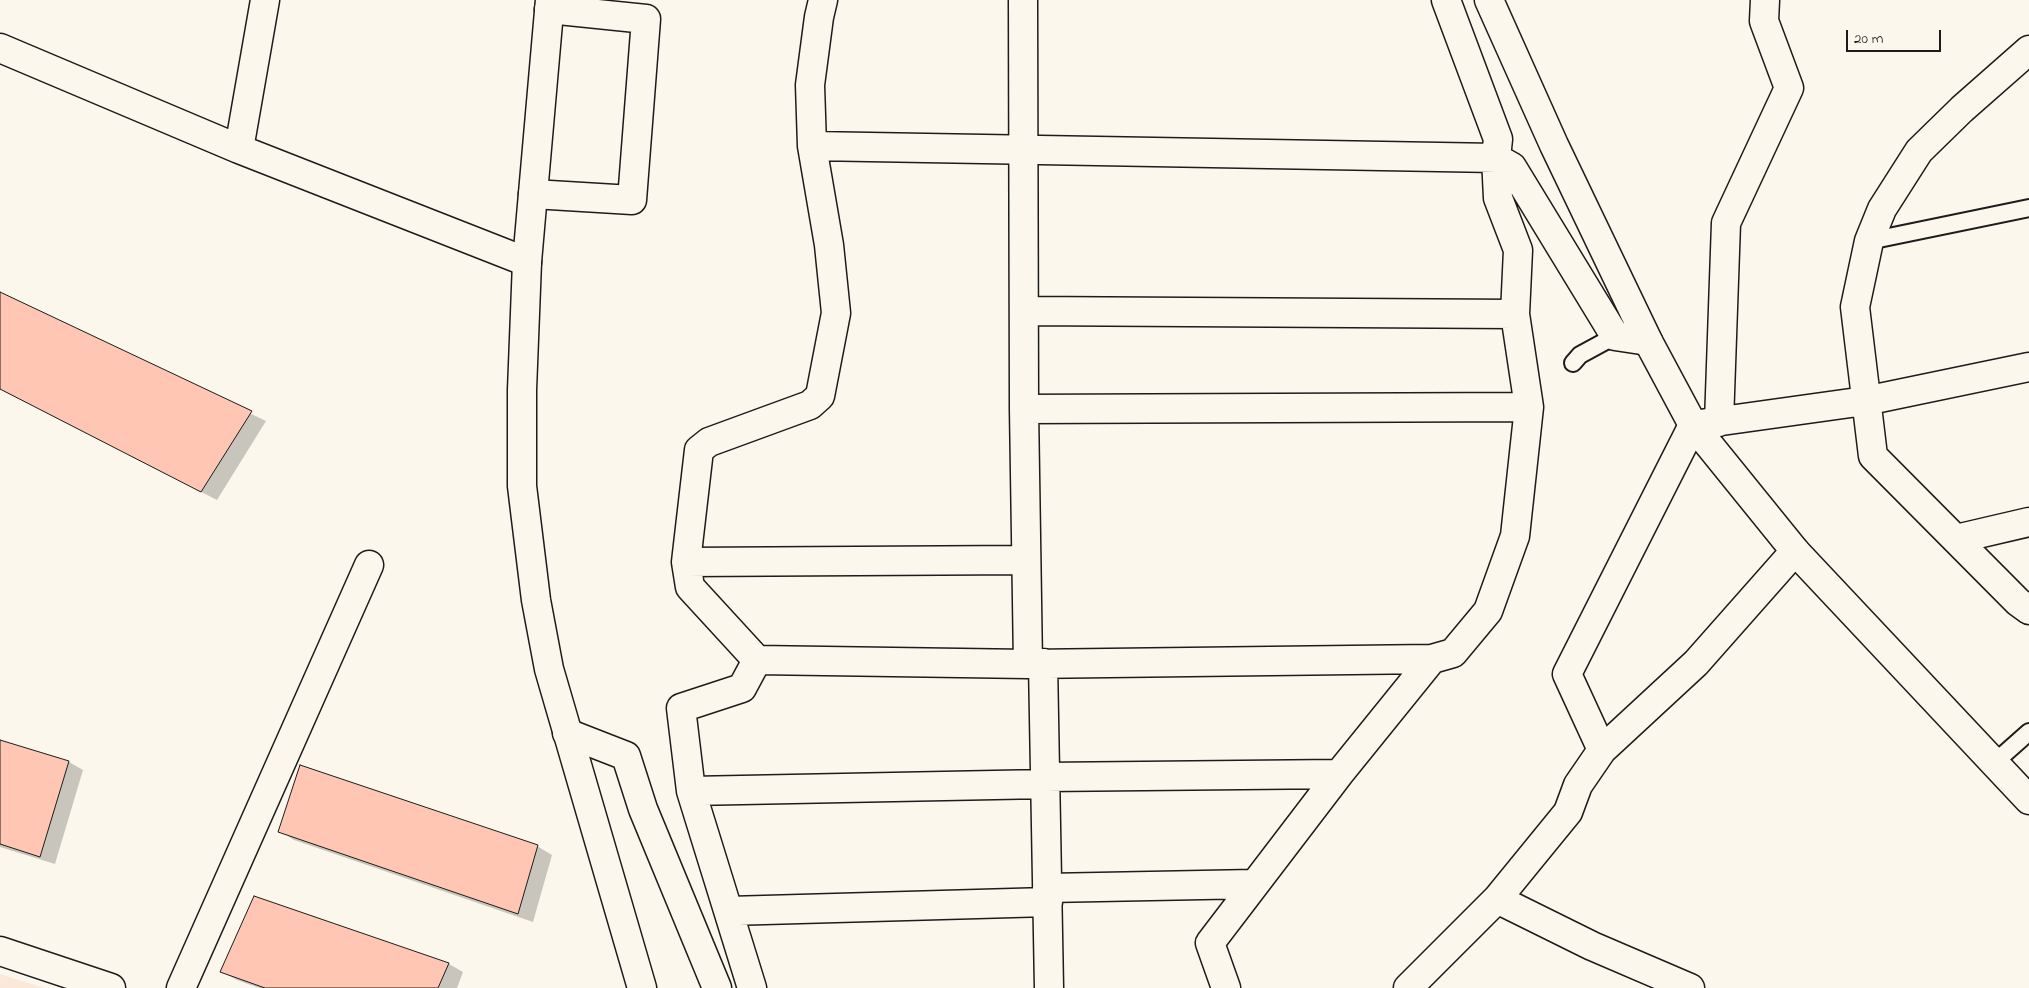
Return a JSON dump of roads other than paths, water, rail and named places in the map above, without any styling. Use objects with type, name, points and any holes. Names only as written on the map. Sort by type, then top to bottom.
[{"type":"street","points":[[239,150],[265,0]]},
{"type":"street","points":[[823,0],[810,85],[812,146],[829,245],[836,313],[820,396],[810,405],[709,442],[699,450],[686,562],[690,587],[757,660],[1035,663],[1432,659],[1453,653],[1488,611],[1515,536],[1529,407],[1515,314],[1518,250],[1498,198],[1496,158],[1498,139],[1446,0]]},
{"type":"street","points":[[1023,0],[1026,560],[1045,781],[1049,988]]},
{"type":"street","points":[[1490,0],[1554,145],[1648,341],[1796,551],[2029,800]]},
{"type":"street","points":[[1602,750],[1567,674],[1706,423],[1726,223],[1789,88],[1764,22],[1765,0]]},
{"type":"street","points":[[533,194],[632,200],[646,19],[550,4],[533,194],[527,262],[522,390],[522,486],[536,600],[549,669],[642,988]]},
{"type":"street","points":[[0,48],[239,150],[527,262]]},
{"type":"street","points":[[2029,50],[1962,109],[1919,151],[1882,209],[1869,241],[1855,307],[1873,456],[2018,602],[2029,610]]},
{"type":"street","points":[[812,146],[1496,158],[1512,167],[1615,336],[1648,341]]},
{"type":"street","points":[[1025,311],[1515,314]]},
{"type":"street","points":[[1706,423],[1865,400],[2029,366]]},
{"type":"street","points":[[1024,409],[1529,407]]},
{"type":"street","points":[[1956,540],[2029,522]]},
{"type":"street","points":[[1408,988],[1497,899],[1568,812],[1578,785],[1602,750],[1696,663],[1796,551]]},
{"type":"street","points":[[686,562],[1026,560]]},
{"type":"street","points":[[181,988],[369,565]]},
{"type":"street","points":[[1226,988],[1210,943],[1339,774],[1432,659]]},
{"type":"street","points":[[752,988],[691,791],[681,708],[742,688],[757,660]]},
{"type":"street","points":[[567,733],[626,756],[643,809],[717,988]]},
{"type":"street","points":[[691,791],[1339,774]]},
{"type":"street","points":[[729,911],[1254,884]]},
{"type":"street","points":[[1497,899],[1592,946],[1690,988]]},
{"type":"street","points":[[0,952],[111,988]]},
{"type":"lane","points":[[1869,241],[2029,208]]},
{"type":"lane","points":[[1572,363],[1580,355],[1615,336]]},
{"type":"lane","points":[[1994,763],[2029,732]]}]
